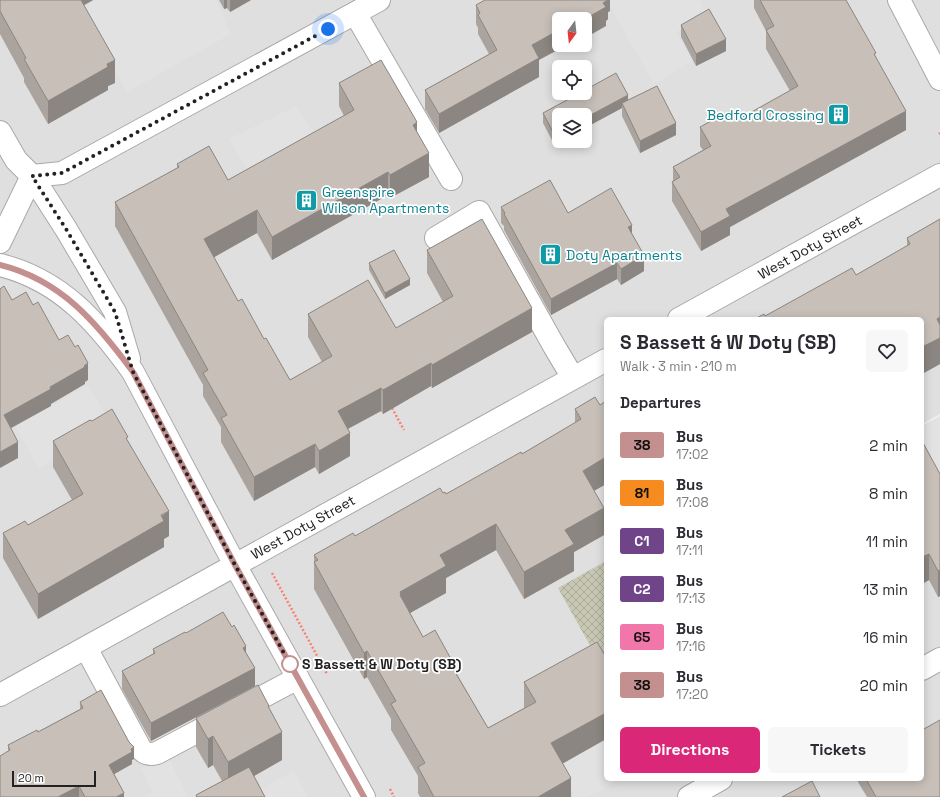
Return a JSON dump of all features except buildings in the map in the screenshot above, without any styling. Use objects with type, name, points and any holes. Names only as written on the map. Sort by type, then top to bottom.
[{"type":"street","points":[[32,176],[62,173],[380,0]]},
{"type":"street","points":[[898,0],[940,79]]},
{"type":"street","points":[[355,13],[451,179]]},
{"type":"street","points":[[0,132],[16,160],[32,176],[66,229],[115,312],[133,372]]},
{"type":"street","name":"West Doty Street","points":[[683,317],[940,174]]},
{"type":"street","points":[[0,242],[32,176]]},
{"type":"street","points":[[436,238],[479,212],[573,378]]},
{"type":"street","points":[[0,265],[37,278],[54,288],[71,301],[113,344],[133,372],[235,565],[364,797]]},
{"type":"street","name":"West Doty Street","points":[[0,695],[604,361]]},
{"type":"street","points":[[86,648],[140,748],[144,753],[150,754],[164,749],[298,678]]},
{"type":"street","points":[[924,668],[940,659]]},
{"type":"street","points":[[689,797],[718,781]]},
{"type":"path","points":[[392,408],[404,430]]},
{"type":"shaded area","points":[[0,0],[940,0],[940,414],[924,423],[924,317],[604,317],[604,781],[924,781],[924,458],[940,487],[940,797],[0,797]]},
{"type":"shaded area","points":[[95,0],[216,0],[231,34],[127,92],[80,8]]},
{"type":"shaded area","points":[[614,0],[699,0],[707,14],[676,32],[693,61],[654,84],[608,3]]},
{"type":"shaded area","points":[[296,106],[323,148],[257,185],[229,139]]},
{"type":"shaded area","points":[[88,385],[112,426],[39,468],[15,427]]},
{"type":"shaded area","points":[[940,416],[940,477],[924,449],[924,425]]},
{"type":"shaded area","points":[[604,562],[604,670],[558,588]]},
{"type":"shaded area","points":[[604,740],[604,781],[617,781],[588,797],[575,797],[558,766]]},
{"type":"shaded area","points":[[167,755],[188,797],[144,797],[153,792],[141,768]]},
{"type":"shaded area","points":[[294,771],[308,797],[251,797],[250,795]]},
{"type":"bus line","name":"38","points":[[0,265],[13,268],[37,278],[54,288],[71,301],[113,344],[133,372],[235,565],[364,797]]},
{"type":"place","name":"Bedford Crossing","points":[[839,115]]},
{"type":"place","name":"Greenspire Wilson Apartments","points":[[307,200]]},
{"type":"place","name":"Doty Apartments","points":[[551,255]]},
{"type":"place","name":"S Bassett & W Doty (SB)","points":[[290,664]]},
{"type":"route","points":[[290,664],[291,665],[235,565],[133,372],[115,312],[66,229],[32,176],[62,173],[328,29]]}]
